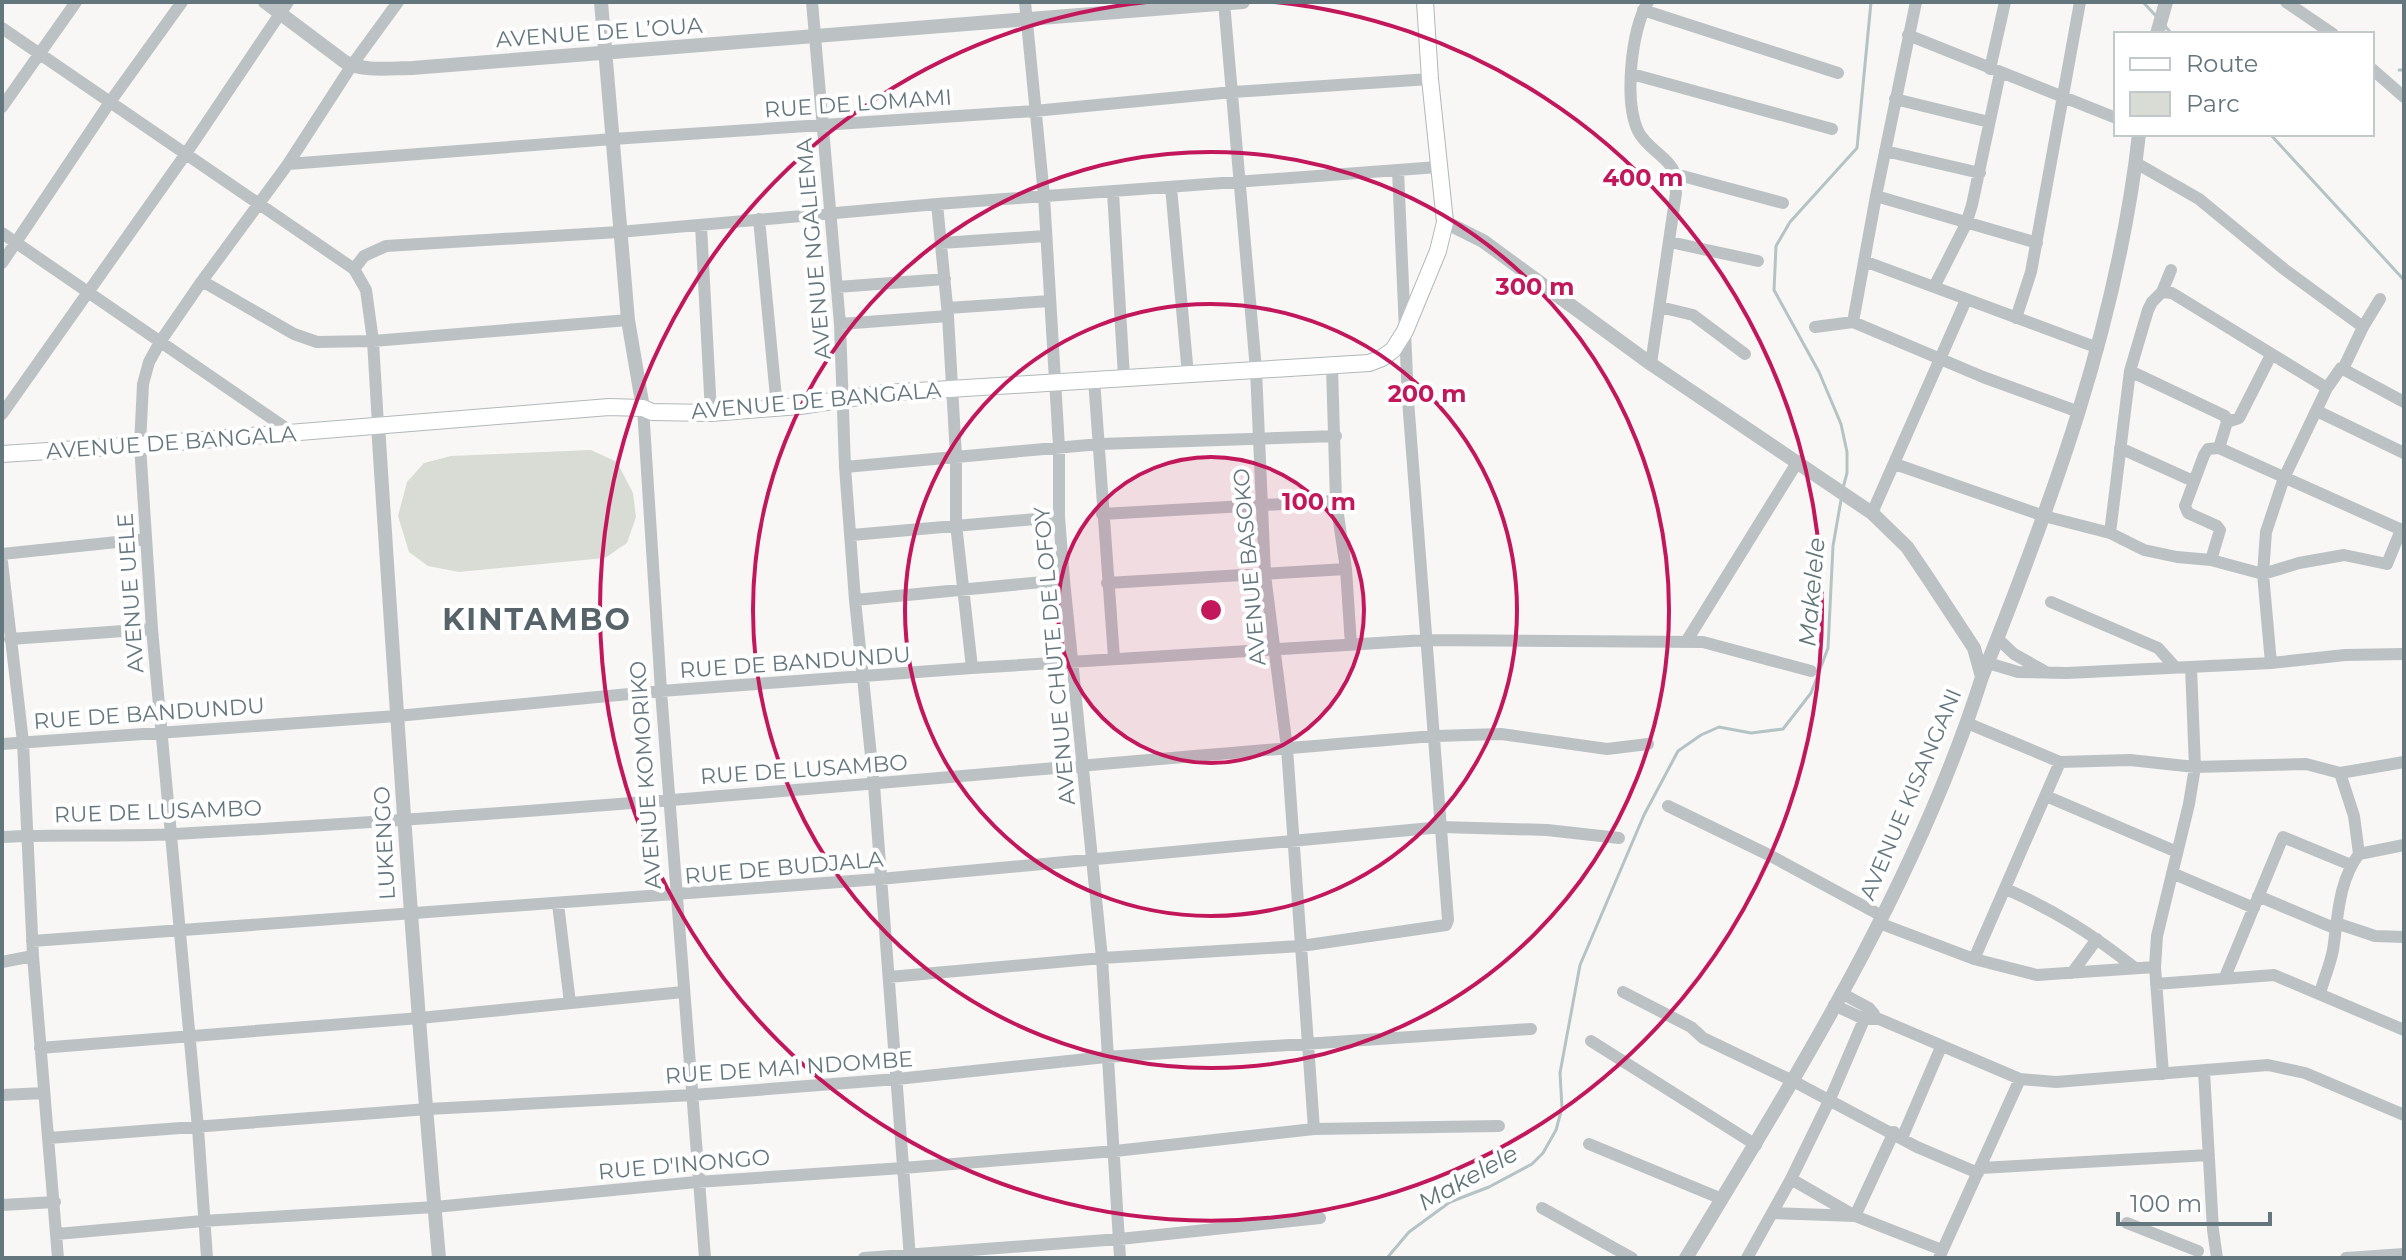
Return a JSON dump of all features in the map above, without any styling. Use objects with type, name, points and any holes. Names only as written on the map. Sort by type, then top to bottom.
[{"type":"main road","points":[[1425,2],[1445,222]]},
{"type":"main road","name":"AVENUE DE BANGALA","points":[[2,454],[609,407],[643,408],[652,412],[711,413],[951,388],[1369,363],[1393,350],[1405,331],[1432,267],[1445,222]]},
{"type":"street","points":[[2,107],[76,2]]},
{"type":"street","points":[[2,263],[110,102],[182,2]]},
{"type":"street","points":[[265,2],[284,8],[352,65]]},
{"type":"street","name":"AVENUE UELE","points":[[207,1258],[152,629],[140,445],[143,384],[149,362],[160,342],[288,164],[352,65],[398,2]]},
{"type":"street","name":"AVENUE KOMORIKO","points":[[601,2],[628,320],[643,408],[661,691],[705,1258]]},
{"type":"street","name":"AVENUE NGALIEMA","points":[[812,2],[840,324],[845,467],[855,600],[874,785],[910,1256]]},
{"type":"street","name":"AVENUE CHUTE DE LOFOY","points":[[1025,2],[1044,196],[1059,447],[1059,517],[1102,958],[1120,1258]]},
{"type":"street","name":"AVENUE DE L’OUA","points":[[352,65],[412,68],[1243,2]]},
{"type":"street","points":[[1853,322],[1916,2]]},
{"type":"street","points":[[1934,287],[1966,224],[1980,173],[2005,2]]},
{"type":"street","points":[[2016,318],[2029,281],[2037,243],[2080,2]]},
{"type":"street","points":[[2158,32],[2166,2]]},
{"type":"street","points":[[2286,2],[2330,32]]},
{"type":"street","name":"AVENUE BASOKO","points":[[1224,3],[1256,370],[1265,575],[1287,748],[1314,1129]]},
{"type":"street","points":[[1783,203],[1675,174],[1638,131],[1633,113],[1632,74],[1637,31],[1645,6],[1838,73]]},
{"type":"street","points":[[2,414],[185,155],[284,8]]},
{"type":"street","points":[[2,28],[354,269],[366,290],[373,341],[378,425]]},
{"type":"street","points":[[1908,35],[2114,117]]},
{"type":"street","points":[[2374,71],[2404,97]]},
{"type":"street","points":[[1632,74],[1832,129]]},
{"type":"street","name":"RUE DE LOMAMI","points":[[288,164],[1034,111],[1233,92],[1430,79]]},
{"type":"street","points":[[1895,99],[1989,122]]},
{"type":"street","points":[[2139,136],[2122,252],[2098,348],[2044,516],[1985,670],[2049,673],[2404,654]]},
{"type":"street","points":[[1885,151],[1980,173]]},
{"type":"street","points":[[2136,163],[2199,199],[2284,269],[2363,327]]},
{"type":"street","points":[[354,269],[364,256],[378,247],[386,246],[619,232],[937,204],[1438,167]]},
{"type":"street","points":[[889,977],[1102,958],[1301,946],[1446,925],[1442,827],[1405,331],[1398,170]]},
{"type":"street","points":[[1651,364],[1670,242],[1675,174]]},
{"type":"street","points":[[1171,187],[1188,375]]},
{"type":"street","points":[[1113,192],[1124,377]]},
{"type":"street","points":[[1876,196],[2037,243]]},
{"type":"street","points":[[937,204],[948,312],[956,456],[956,524],[972,668]]},
{"type":"street","points":[[759,219],[777,408]]},
{"type":"street","name":"AVENUE KISANGANI","points":[[1445,222],[1483,241],[1651,364],[1872,513],[1907,547],[1974,648],[1985,670],[1949,771],[1881,919],[1793,1081],[1686,1258]]},
{"type":"street","points":[[701,225],[711,413]]},
{"type":"street","points":[[2,233],[293,433]]},
{"type":"street","points":[[941,243],[1046,236]]},
{"type":"street","points":[[1670,242],[1758,261]]},
{"type":"street","points":[[1864,261],[2098,348]]},
{"type":"street","points":[[2110,533],[2130,371],[2148,310],[2162,292],[2171,270]]},
{"type":"street","points":[[837,287],[945,279]]},
{"type":"street","points":[[202,281],[307,339],[328,343],[628,320]]},
{"type":"street","points":[[2162,292],[2172,293],[2327,388]]},
{"type":"street","points":[[2271,663],[2263,574],[2266,532],[2284,478],[2327,388],[2380,299]]},
{"type":"street","points":[[1872,513],[1966,300]]},
{"type":"street","points":[[840,324],[1050,301]]},
{"type":"street","points":[[1660,307],[1693,315],[1745,354]]},
{"type":"street","points":[[1815,327],[1853,322],[1983,377],[2079,412]]},
{"type":"street","points":[[2227,422],[2239,418],[2271,355]]},
{"type":"street","points":[[1332,367],[1336,501],[1346,569],[1351,645]]},
{"type":"street","points":[[2341,368],[2404,402]]},
{"type":"street","points":[[2130,371],[2225,416],[2227,422],[2219,448]]},
{"type":"street","points":[[1094,379],[1114,658]]},
{"type":"street","points":[[2317,411],[2404,453]]},
{"type":"street","name":"LUKENGO","points":[[378,425],[410,914],[439,1258]]},
{"type":"street","points":[[845,467],[1100,444],[1336,436]]},
{"type":"street","points":[[2120,448],[2193,481]]},
{"type":"street","points":[[1895,464],[2044,516],[2110,533],[2144,550],[2211,560],[2263,574],[2299,563],[2344,555],[2387,564],[2402,531],[2219,448],[2208,449],[2193,481],[2185,510],[2220,530],[2211,560]]},
{"type":"street","points":[[1686,642],[1798,461]]},
{"type":"street","points":[[1102,514],[1336,501]]},
{"type":"street","points":[[852,535],[1059,517]]},
{"type":"street","points":[[2,554],[146,539]]},
{"type":"street","points":[[2,562],[23,742],[33,956],[58,1258]]},
{"type":"street","points":[[1107,583],[1346,569]]},
{"type":"street","points":[[855,600],[1064,580]]},
{"type":"street","points":[[2051,602],[2158,648],[2175,667]]},
{"type":"street","points":[[10,639],[152,629]]},
{"type":"street","points":[[1997,638],[2014,654],[2049,673]]},
{"type":"street","name":"RUE DE BANDUNDU","points":[[2,744],[397,716],[661,691],[972,668],[1426,640],[1686,642],[1728,647],[1811,671]]},
{"type":"street","points":[[2163,1074],[2155,967],[2157,936],[2195,767],[2191,667]]},
{"type":"street","points":[[1967,723],[2060,762],[2130,760],[2195,767],[2306,764],[2340,773],[2404,762]]},
{"type":"street","name":"RUE DE LUSAMBO","points":[[2,837],[29,834],[170,834],[406,819],[874,785],[1435,736],[1512,734],[1607,749],[1648,744]]},
{"type":"street","points":[[1974,959],[2060,762]]},
{"type":"street","points":[[2320,993],[2332,956],[2338,902],[2355,859],[2354,816],[2340,773]]},
{"type":"street","points":[[2046,796],[2177,852]]},
{"type":"street","points":[[1668,806],[1769,855],[1881,919],[1974,959],[2037,975],[2155,967]]},
{"type":"street","name":"RUE DE BUDJALA","points":[[32,941],[880,879],[1442,827],[1547,830],[1619,838]]},
{"type":"street","points":[[2225,977],[2283,837],[2355,859],[2404,845]]},
{"type":"street","points":[[2172,873],[2335,925],[2375,936],[2404,937]]},
{"type":"street","points":[[2006,889],[2054,910],[2135,968]]},
{"type":"street","points":[[558,904],[570,1003]]},
{"type":"street","points":[[2072,973],[2097,939]]},
{"type":"street","points":[[2,962],[33,956]]},
{"type":"street","points":[[2156,984],[2274,975],[2404,1030]]},
{"type":"street","points":[[40,1048],[420,1018],[683,992]]},
{"type":"street","points":[[1623,992],[1691,1027],[1703,1038],[1898,1135],[1979,1170],[2209,1155]]},
{"type":"street","points":[[1837,999],[2020,1079],[2056,1082],[2253,1065],[2293,1069],[2404,1115]]},
{"type":"street","points":[[1747,1258],[1791,1179],[1830,1099],[1866,1014]]},
{"type":"street","name":"RUE DE MAI NDOMBE","points":[[49,1138],[428,1109],[693,1095],[897,1079],[1106,1057],[1531,1029]]},
{"type":"street","points":[[1591,1041],[1756,1145]]},
{"type":"street","points":[[1855,1216],[1941,1047]]},
{"type":"street","points":[[2204,1071],[2217,1258]]},
{"type":"street","points":[[1791,1179],[1855,1216],[1941,1254],[2020,1079]]},
{"type":"street","points":[[2,1095],[44,1093]]},
{"type":"street","name":"RUE D'INONGO","points":[[57,1234],[203,1221],[435,1207],[697,1182],[1115,1151],[1314,1129],[1499,1126]]},
{"type":"street","points":[[1589,1144],[1722,1199]]},
{"type":"street","points":[[2,1205],[55,1202]]},
{"type":"street","points":[[1542,1208],[1632,1258]]},
{"type":"street","points":[[1772,1213],[1855,1216]]},
{"type":"street","points":[[864,1258],[1120,1239],[1320,1218]]},
{"type":"street","points":[[2127,1223],[2198,1254],[2213,1230]]},
{"type":"street","points":[[2346,1258],[2404,1254]]},
{"type":"green space","points":[[591,450],[617,462],[633,493],[636,517],[627,543],[605,558],[459,572],[428,566],[409,552],[398,516],[407,482],[424,463],[451,456]]},
{"type":"waterway","name":"Makelele","points":[[1843,488],[1847,452],[1841,424],[1819,372],[1774,290],[1776,246],[1790,222],[1857,148],[1871,2]]},
{"type":"waterway","points":[[2143,2],[2156,16]]},
{"type":"waterway","points":[[2164,25],[2170,32]]},
{"type":"waterway","points":[[2399,70],[2404,70]]},
{"type":"waterway","points":[[2272,136],[2404,280]]},
{"type":"waterway","name":"Makelele","points":[[1387,1258],[1409,1232],[1450,1202],[1489,1187],[1532,1164],[1543,1153],[1556,1130],[1562,1108],[1560,1073],[1580,965],[1644,815],[1678,751],[1719,727],[1751,733],[1783,729],[1811,693],[1828,648],[1833,546],[1841,500]]},
{"type":"district","name":"KINTAMBO","points":[[537,620]]}]
